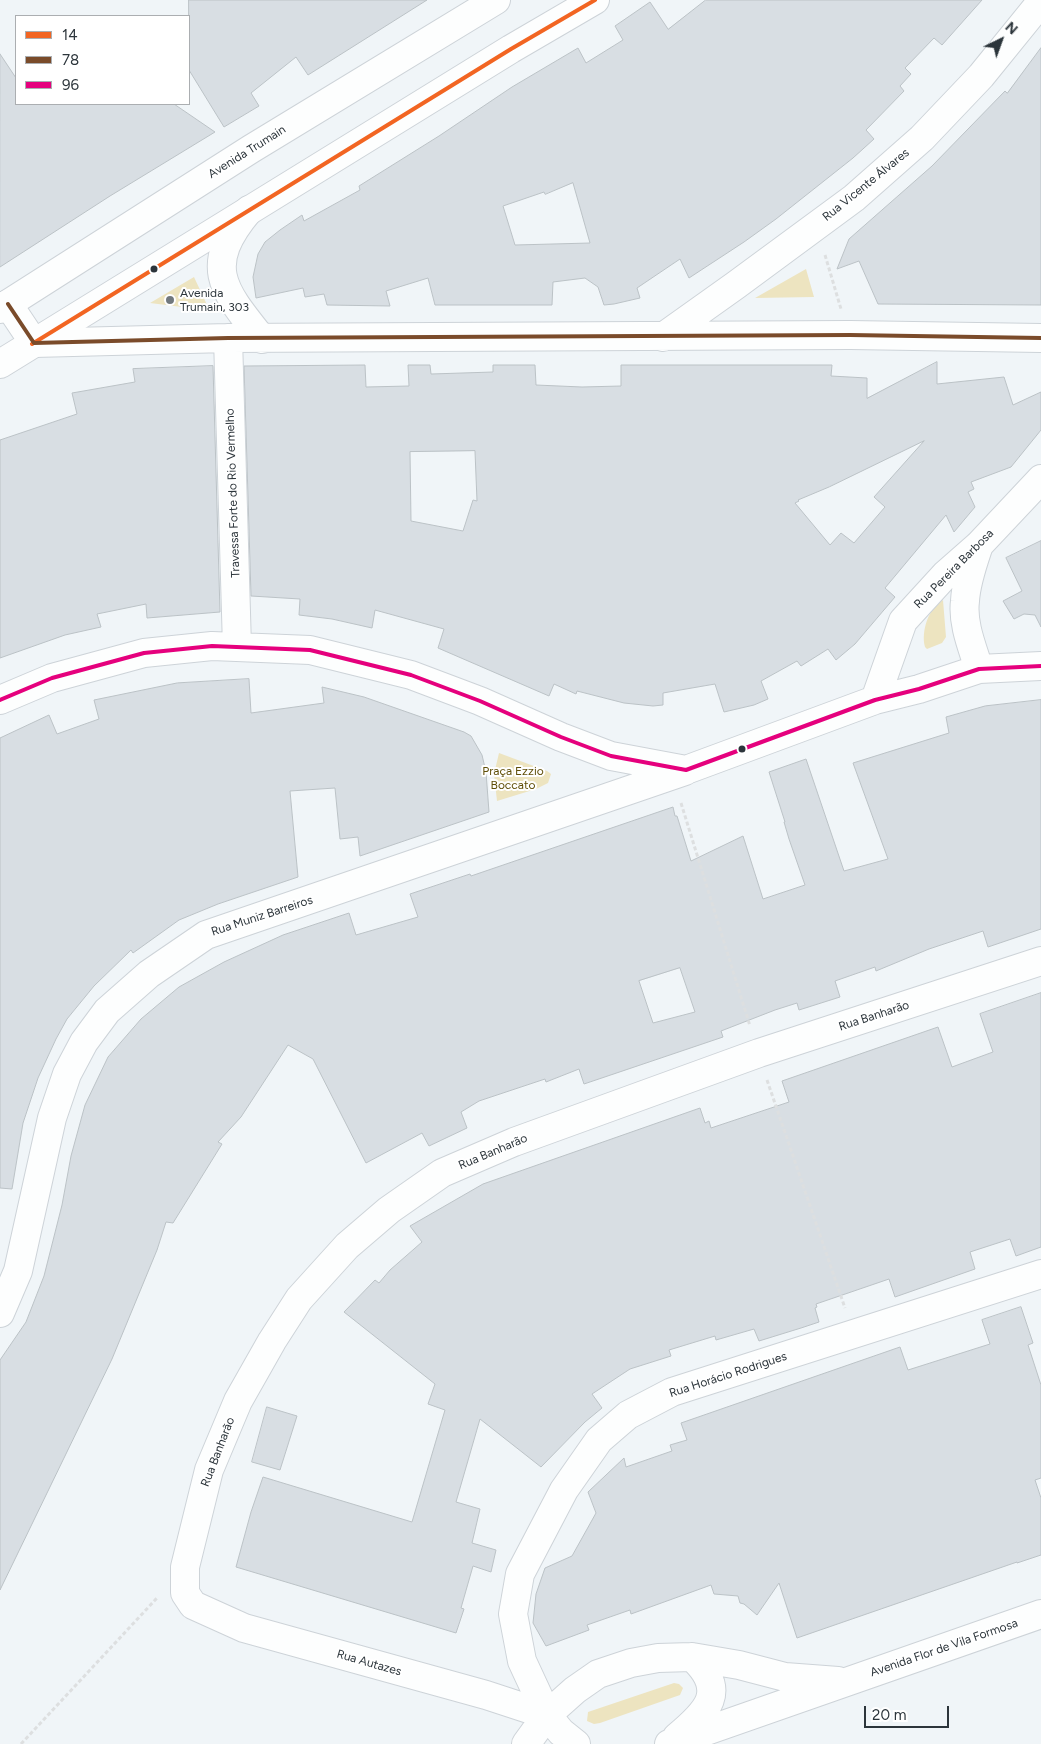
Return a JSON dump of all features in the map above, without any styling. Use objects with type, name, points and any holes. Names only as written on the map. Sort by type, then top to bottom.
[{"type":"street","name":"Avenida Trumain","points":[[4,306],[252,148],[496,0]]},
{"type":"street","points":[[0,364],[502,54],[595,0]]},
{"type":"street","name":"Rua Vicente Álvares","points":[[663,337],[854,198],[922,138],[981,76],[1041,2]]},
{"type":"street","points":[[249,210],[236,225],[225,246],[221,273],[227,293],[262,339]]},
{"type":"street","points":[[4,306],[34,343]]},
{"type":"street","points":[[34,343],[228,338],[850,336],[1038,341]]},
{"type":"street","name":"Travessa Forte do Rio Vermelho","points":[[228,338],[237,647]]},
{"type":"street","name":"Rua Pereira Barbosa","points":[[875,700],[903,621],[946,574],[978,545],[1041,479]]},
{"type":"street","points":[[978,545],[964,603],[967,625],[979,670]]},
{"type":"street","points":[[0,700],[52,678],[144,653],[212,646],[310,650],[411,675],[480,701],[561,737],[610,756],[686,770],[875,700],[919,689],[979,670],[1041,666]]},
{"type":"street","name":"Rua Muniz Barreiros","points":[[0,1313],[18,1271],[52,1118],[67,1074],[84,1042],[107,1011],[148,974],[206,935],[686,770]]},
{"type":"street","name":"Rua Banharão","points":[[193,1605],[185,1593],[185,1568],[209,1470],[238,1401],[272,1341],[299,1299],[347,1246],[388,1210],[442,1173],[514,1142],[759,1054],[1041,961]]},
{"type":"street","name":"Rua Horácio Rodrigues","points":[[547,1715],[522,1661],[513,1614],[520,1574],[564,1490],[600,1440],[621,1421],[628,1415],[672,1392],[1041,1274]]},
{"type":"street","name":"Rua Autazes","points":[[193,1605],[244,1628],[486,1695],[547,1715]]},
{"type":"street","name":"Avenida Flor de Vila Formosa","points":[[669,1744],[1041,1614]]},
{"type":"street","points":[[669,1744],[699,1719],[711,1698],[710,1680],[703,1667],[692,1657]]},
{"type":"street","name":"Avenida Flor de Vila Formosa","points":[[526,1744],[547,1715],[575,1690],[598,1674],[631,1662],[658,1658],[692,1657],[740,1665],[785,1676],[846,1682]]},
{"type":"street","points":[[547,1715],[561,1732],[576,1744]]},
{"type":"path","points":[[816,225],[850,336]]},
{"type":"path","points":[[20,1744],[157,1598]]},
{"type":"green space","points":[[806,269],[814,297],[755,298]]},
{"type":"green space","points":[[194,277],[208,307],[206,310],[150,303]]},
{"type":"green space","points":[[943,600],[946,637],[942,643],[927,649],[925,647],[924,634],[927,621],[933,609]]},
{"type":"green space","name":"Praça Ezzio Boccato","points":[[499,753],[547,771],[551,774],[548,783],[536,789],[497,801],[494,774]]},
{"type":"green space","points":[[674,1683],[679,1684],[683,1688],[680,1695],[600,1723],[594,1724],[587,1721],[588,1712]]},
{"type":"building","points":[[189,0],[427,0],[308,75],[296,57],[251,93],[259,106],[224,127],[190,72]]},
{"type":"building","points":[[706,0],[982,0],[942,45],[934,38],[905,68],[911,74],[900,86],[904,91],[866,130],[874,139],[776,219],[689,278],[680,259],[637,288],[640,298],[604,305],[598,287],[585,278],[553,282],[552,305],[435,305],[428,278],[386,291],[390,306],[327,305],[324,294],[305,297],[303,288],[256,298],[253,277],[258,254],[265,242],[302,215],[304,221],[360,190],[359,186],[512,87],[578,48],[586,63],[623,40],[615,26],[650,2],[668,29]],"holes":[[[573,183],[590,243],[515,245],[503,206],[544,192],[545,194]]]},
{"type":"building","points":[[1041,48],[1041,305],[878,304],[859,261],[837,269],[849,239],[932,166],[1005,91],[1007,93]]},
{"type":"building","points":[[0,54],[15,76],[15,105],[175,105],[215,132],[110,196],[0,267]]},
{"type":"building","points":[[937,362],[937,384],[1004,377],[1013,405],[1041,392],[1041,430],[1011,467],[971,482],[974,489],[968,492],[975,507],[954,532],[946,515],[885,588],[895,597],[855,644],[836,660],[828,649],[801,666],[797,661],[761,681],[768,699],[754,705],[724,712],[715,684],[663,693],[663,705],[653,706],[624,703],[577,691],[576,694],[554,684],[549,696],[438,648],[444,629],[375,610],[372,628],[332,619],[299,615],[300,599],[251,596],[244,366],[365,365],[366,387],[409,386],[408,365],[430,365],[431,374],[493,372],[493,365],[535,365],[536,385],[582,387],[621,386],[621,365],[832,365],[831,376],[867,378],[867,398]],"holes":[[[924,441],[874,497],[885,507],[854,543],[841,533],[830,545],[795,503]],[[475,451],[477,501],[473,500],[463,531],[411,521],[410,452]]]},
{"type":"building","points":[[213,366],[220,612],[147,618],[146,604],[97,614],[101,627],[65,635],[0,658],[0,440],[77,414],[72,393],[135,382],[133,369]]},
{"type":"building","points":[[1041,541],[1041,627],[1035,615],[1024,614],[1014,619],[1003,601],[1022,591],[1006,558]]},
{"type":"building","points":[[249,679],[251,713],[324,703],[322,687],[364,697],[464,732],[471,736],[482,755],[486,772],[489,812],[360,856],[358,837],[340,839],[335,788],[290,791],[298,877],[218,904],[179,920],[133,953],[131,950],[94,986],[67,1019],[56,1039],[38,1078],[23,1123],[12,1189],[0,1188],[0,738],[49,715],[57,734],[99,719],[94,700],[177,683]]},
{"type":"building","points":[[1041,700],[1041,929],[988,947],[983,931],[929,949],[876,971],[875,967],[835,981],[840,997],[799,1010],[797,1003],[775,1010],[721,1031],[723,1037],[584,1084],[579,1069],[546,1082],[545,1079],[479,1101],[461,1112],[467,1128],[429,1146],[422,1133],[366,1163],[313,1059],[288,1045],[241,1117],[218,1142],[222,1144],[173,1223],[166,1222],[157,1250],[112,1359],[0,1590],[0,1360],[26,1322],[44,1276],[62,1205],[71,1156],[85,1105],[108,1057],[141,1019],[179,987],[224,962],[283,935],[349,913],[356,935],[418,917],[410,894],[470,874],[471,876],[673,807],[691,861],[743,836],[763,899],[805,885],[769,772],[806,759],[844,871],[888,859],[853,763],[949,733],[946,717],[985,706]],"holes":[[[680,968],[695,1012],[653,1023],[639,981]]]},
{"type":"building","points":[[1041,993],[1041,1247],[1016,1256],[1010,1239],[970,1252],[975,1269],[895,1297],[889,1279],[816,1304],[817,1307],[815,1308],[819,1322],[801,1328],[759,1341],[754,1329],[716,1340],[715,1336],[669,1350],[671,1356],[630,1369],[592,1394],[602,1408],[585,1422],[541,1467],[480,1419],[456,1502],[480,1509],[472,1543],[496,1550],[491,1572],[473,1566],[461,1608],[464,1609],[456,1633],[236,1567],[263,1477],[412,1522],[445,1410],[428,1404],[435,1384],[344,1312],[375,1280],[379,1283],[390,1270],[422,1242],[410,1226],[483,1184],[700,1108],[705,1123],[709,1121],[711,1128],[789,1102],[782,1081],[938,1027],[952,1067],[993,1052],[980,1014]]},
{"type":"building","points":[[1021,1307],[1033,1343],[1028,1345],[1041,1385],[1041,1478],[1035,1480],[1041,1498],[1041,1555],[797,1638],[779,1583],[757,1615],[740,1603],[738,1596],[714,1594],[711,1585],[631,1614],[630,1610],[587,1625],[589,1630],[546,1646],[533,1623],[536,1594],[545,1568],[572,1556],[596,1513],[588,1492],[624,1458],[626,1467],[672,1451],[670,1445],[687,1440],[681,1423],[900,1347],[908,1370],[990,1344],[982,1320]]},
{"type":"building","points":[[267,1407],[297,1416],[280,1470],[252,1462]]},
{"type":"transit line","name":"14","points":[[32,344],[511,49],[595,0]]},
{"type":"transit line","name":"78","points":[[8,304],[34,343],[228,338],[850,335],[1041,338]]},
{"type":"transit line","name":"96","points":[[0,700],[52,678],[144,653],[212,646],[310,650],[411,675],[480,701],[561,737],[611,756],[686,770],[875,700],[919,689],[979,669],[1041,666]]},
{"type":"place","name":"Avenida Trumain, 303","points":[[170,300]]}]
